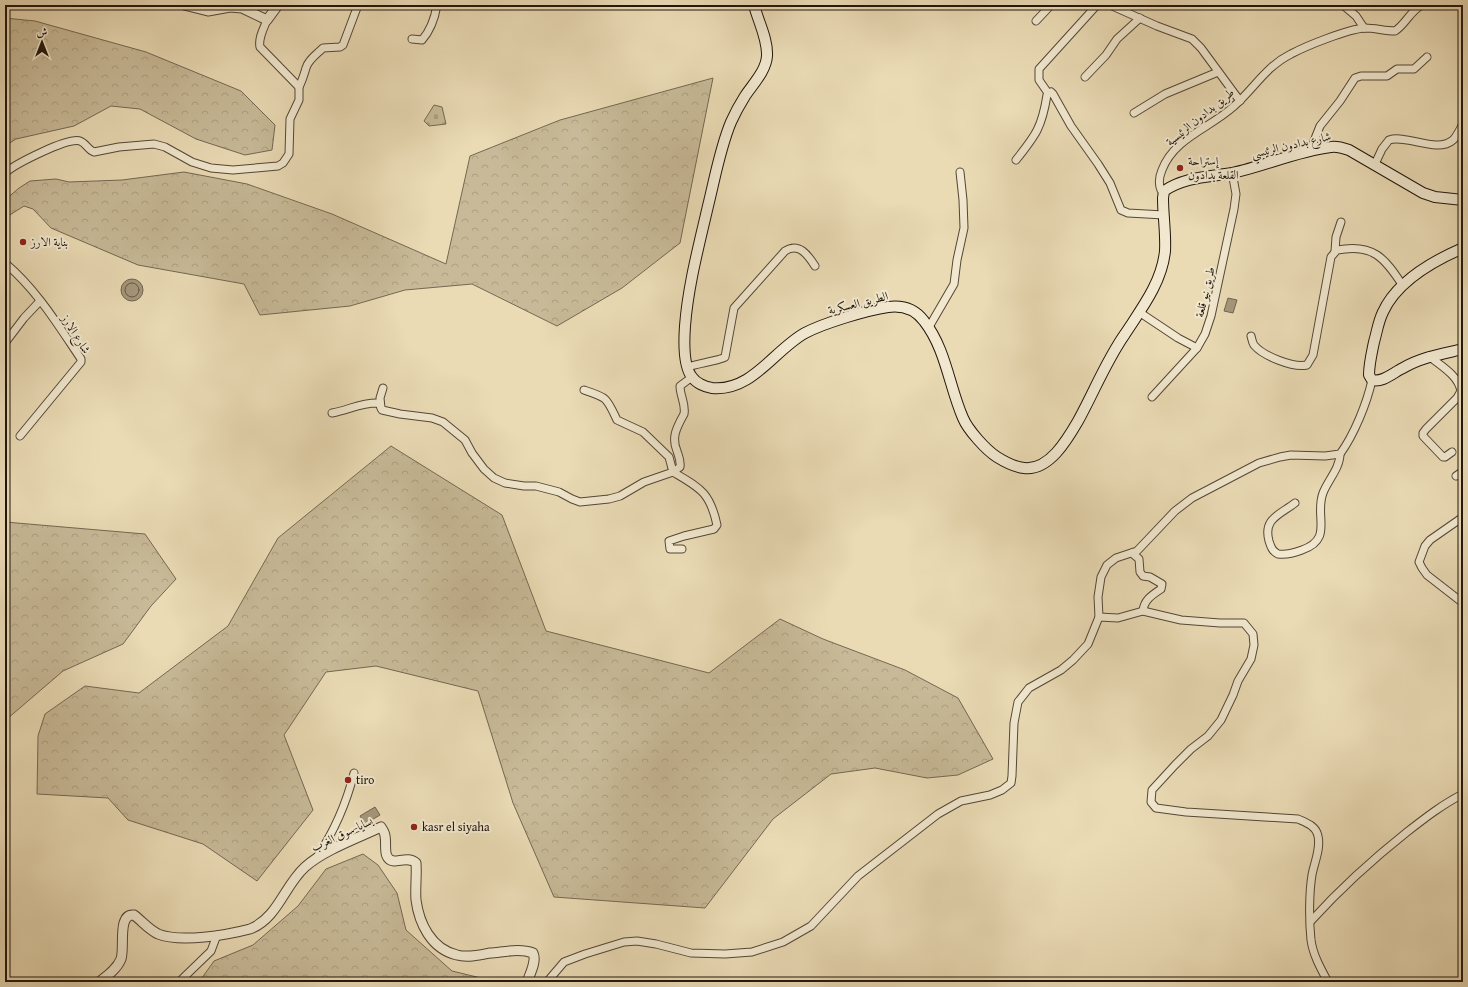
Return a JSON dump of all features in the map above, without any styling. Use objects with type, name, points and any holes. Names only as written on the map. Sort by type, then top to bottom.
[{"type":"main road","points":[[692,377],[688,367],[684,345],[686,312],[698,248],[712,191],[732,122],[745,97],[766,63],[766,43],[754,5]]},
{"type":"main road","name":"شارع بدادون الرئيسي","points":[[1164,191],[1185,181],[1232,172],[1310,151],[1336,146],[1349,150],[1376,164],[1423,193],[1435,197],[1463,200]]},
{"type":"main road","name":"الطريق العسكرية","points":[[692,377],[710,388],[733,386],[746,380],[792,342],[812,330],[849,317],[887,307],[898,306],[913,310],[929,327],[941,352],[953,394],[963,421],[981,444],[993,454],[1015,466],[1030,468],[1040,465],[1049,459],[1063,444],[1082,413],[1107,362],[1154,288],[1165,250],[1164,191]]},
{"type":"main road","points":[[1463,248],[1431,265],[1403,286],[1387,304],[1380,318],[1369,375],[1372,380],[1381,380],[1429,356],[1463,349]]},
{"type":"street","points":[[184,5],[208,11],[230,7],[242,8],[267,20]]},
{"type":"street","points":[[278,5],[267,20],[261,34],[260,47],[299,87]]},
{"type":"street","points":[[5,173],[24,160],[76,140],[84,143],[91,151],[94,152],[118,147],[157,144],[192,162],[220,169],[251,170],[278,166],[283,163],[289,154],[290,119],[298,100],[299,87],[303,80],[306,67],[323,48],[340,47],[343,45],[358,5]]},
{"type":"street","points":[[412,39],[422,40],[424,38],[433,22],[437,5]]},
{"type":"street","points":[[1036,21],[1051,5]]},
{"type":"street","points":[[1097,5],[1039,68],[1039,80],[1048,93],[1051,92],[1053,94],[1071,126],[1098,164],[1110,184],[1121,210],[1128,213],[1164,215]]},
{"type":"street","points":[[1110,5],[1192,39],[1201,48],[1240,101]]},
{"type":"street","points":[[1343,5],[1356,16],[1364,28]]},
{"type":"street","name":"طريق بدادون الرئيسية","points":[[1164,191],[1161,190],[1159,185],[1161,172],[1167,159],[1175,149],[1190,136],[1222,116],[1240,101],[1268,69],[1289,54],[1350,31],[1364,28],[1395,31],[1412,12],[1422,5]]},
{"type":"street","points":[[1085,77],[1106,55],[1117,39],[1140,18]]},
{"type":"street","points":[[1310,151],[1320,126],[1340,101],[1355,78],[1361,76],[1387,76],[1397,69],[1416,68],[1427,57]]},
{"type":"street","points":[[1134,113],[1165,94],[1218,72]]},
{"type":"street","points":[[1016,160],[1040,127],[1048,93]]},
{"type":"street","points":[[1376,164],[1382,149],[1389,140],[1397,139],[1443,144],[1453,139],[1463,124]]},
{"type":"street","points":[[929,327],[954,284],[957,260],[964,228],[960,172]]},
{"type":"street","name":"طريق نيو قلعة","points":[[1152,397],[1197,348],[1210,321],[1234,209],[1236,194],[1232,172]]},
{"type":"street","points":[[1251,336],[1255,346],[1276,359],[1294,364],[1306,364],[1313,355],[1331,257],[1335,251],[1336,237],[1341,222]]},
{"type":"street","points":[[688,367],[712,360],[720,360],[725,357],[734,308],[785,251],[791,248],[799,248],[808,256],[815,266]]},
{"type":"street","points":[[1335,251],[1346,248],[1364,249],[1381,256],[1390,265],[1403,286]]},
{"type":"street","name":"شارع الارز","points":[[6,268],[25,281],[81,359],[81,362],[20,436]]},
{"type":"street","points":[[5,343],[24,318],[40,301]]},
{"type":"street","points":[[1139,312],[1178,338],[1197,348]]},
{"type":"street","points":[[1429,356],[1454,377],[1460,385],[1461,391],[1457,398],[1426,429],[1423,436],[1443,457],[1452,452]]},
{"type":"street","points":[[382,410],[432,418],[443,422],[466,440],[476,459],[484,469],[494,478],[505,483],[536,486],[559,492],[580,502],[609,499],[620,496],[644,482],[673,472],[680,467],[680,459],[674,445],[674,436],[684,414],[685,407],[680,386],[692,377]]},
{"type":"street","points":[[1295,503],[1276,517],[1268,526],[1271,547],[1275,553],[1278,554],[1299,551],[1316,542],[1321,532],[1322,497],[1337,467],[1340,454],[1365,405],[1372,380]]},
{"type":"street","points":[[382,410],[380,398],[383,388]]},
{"type":"street","points":[[584,390],[601,395],[608,400],[618,420],[643,432],[669,457],[673,472],[698,487],[706,494],[717,525],[714,529],[669,541],[670,549],[682,549]]},
{"type":"street","points":[[332,413],[345,411],[368,402],[379,403],[382,410]]},
{"type":"street","points":[[550,980],[564,962],[624,942],[647,942],[691,952],[740,954],[763,949],[783,942],[812,926],[858,876],[938,814],[962,801],[996,793],[1010,783],[1013,766],[1014,723],[1018,702],[1029,688],[1061,670],[1084,650],[1092,636],[1099,617],[1098,597],[1101,577],[1103,570],[1107,565],[1116,558],[1132,553],[1141,548],[1175,511],[1192,498],[1254,465],[1280,456],[1325,456],[1340,454]]},
{"type":"street","points":[[1456,476],[1463,471]]},
{"type":"street","points":[[1463,517],[1430,540],[1425,546],[1419,562],[1427,575],[1463,603]]},
{"type":"street","points":[[1132,553],[1139,559],[1140,572],[1143,576],[1150,577],[1162,584],[1161,589],[1152,594],[1144,604],[1144,611]]},
{"type":"street","points":[[1099,617],[1118,618],[1144,611],[1181,620],[1244,623],[1253,634],[1254,645],[1251,659],[1238,681],[1221,720],[1208,736],[1190,749],[1152,790],[1151,802],[1156,808],[1186,812],[1298,819],[1308,823],[1315,829],[1318,836],[1318,847],[1310,895],[1311,940],[1318,963],[1328,982]]},
{"type":"street","points":[[315,859],[330,838],[342,812],[354,773]]},
{"type":"street","points":[[1311,921],[1336,894],[1389,847],[1435,810],[1463,794]]},
{"type":"street","name":"بسايا-سوق الغرب","points":[[99,982],[116,968],[121,958],[123,923],[128,915],[134,915],[154,931],[165,936],[181,938],[217,935],[257,926],[262,923],[281,900],[293,879],[315,859],[381,827],[385,834],[386,854],[389,860],[412,860],[416,863],[416,899],[419,918],[425,930],[433,940],[445,950],[457,956],[471,956],[516,950],[533,953],[533,966],[527,982]]},
{"type":"street","points":[[179,982],[210,951],[217,935]]},
{"type":"green space","points":[[5,18],[35,21],[146,52],[241,91],[275,125],[272,150],[245,155],[196,139],[140,109],[111,106],[74,126],[16,139],[5,146]]},
{"type":"green space","points":[[713,78],[680,243],[622,288],[557,326],[472,284],[405,290],[350,306],[260,315],[244,284],[138,265],[51,228],[33,209],[24,206],[5,218],[5,200],[30,181],[56,179],[69,182],[122,180],[184,172],[247,184],[332,214],[446,264],[470,156],[560,120]]},
{"type":"green space","points":[[434,105],[442,107],[446,124],[429,126],[424,121]]},
{"type":"green space","points":[[391,446],[502,515],[546,631],[709,673],[780,619],[823,639],[905,670],[958,698],[993,759],[958,775],[927,778],[875,768],[831,774],[773,819],[705,908],[554,897],[513,803],[478,691],[376,666],[326,672],[284,735],[313,810],[257,881],[203,844],[128,820],[108,798],[37,794],[38,736],[45,714],[85,686],[139,693],[228,626],[278,538]]},
{"type":"green space","points":[[5,522],[145,534],[176,579],[151,606],[123,644],[63,671],[7,719],[5,724]]},
{"type":"green space","points":[[363,854],[378,865],[397,893],[406,930],[452,971],[481,978],[476,982],[199,982],[214,961],[253,945],[298,906],[326,869]]},
{"type":"water","points":[[132,279],[136,280],[142,286],[142,294],[136,300],[132,301],[128,300],[122,294],[121,290],[122,286],[128,280]]},
{"type":"water","points":[[1228,298],[1237,300],[1233,313],[1224,311]]},
{"type":"water","points":[[375,807],[380,815],[365,824],[360,816]]},
{"type":"place","name":"إستراحة القلعة بدادون","points":[[1180,168]]},
{"type":"place","name":"بناية الارز","points":[[23,242]]},
{"type":"place","name":"tiro","points":[[348,780]]},
{"type":"place","name":"kasr el siyaha","points":[[414,827]]}]
